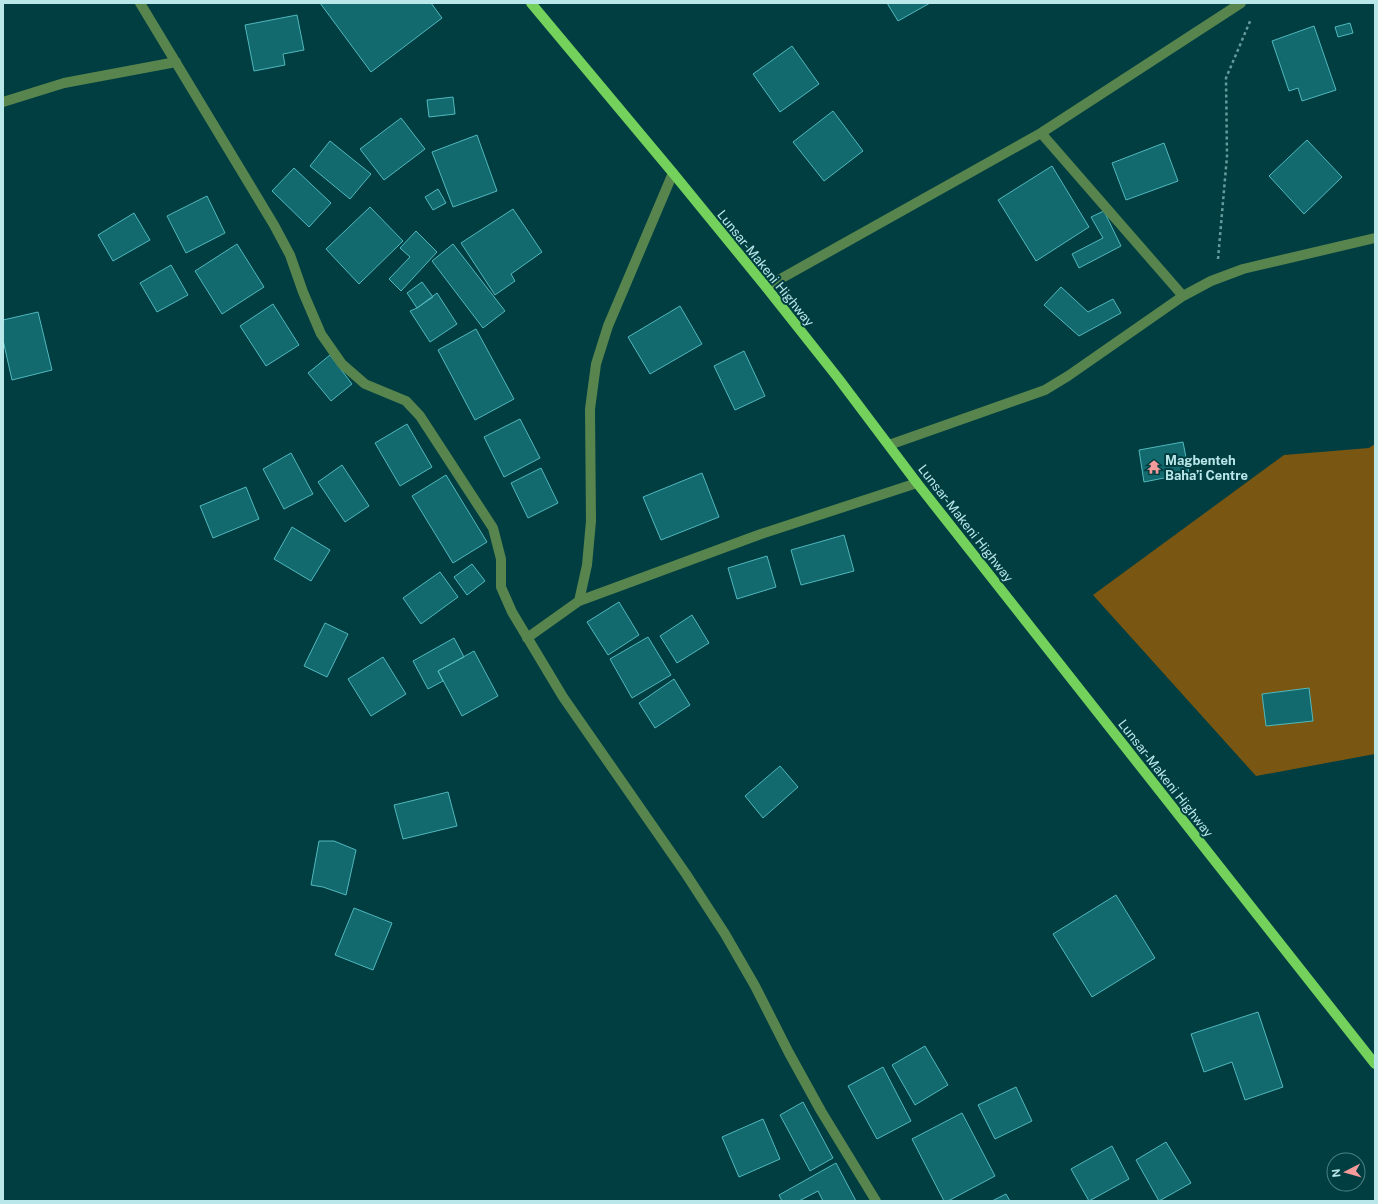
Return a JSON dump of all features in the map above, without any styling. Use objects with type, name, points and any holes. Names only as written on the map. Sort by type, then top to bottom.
[{"type":"main road","name":"Lunsar-Makeni Highway","points":[[531,3],[766,287],[917,483],[1375,1064]]},
{"type":"street","points":[[140,3],[270,218],[290,255],[321,334],[342,364],[365,384],[406,402],[420,416],[493,528],[501,559],[501,587],[512,612],[563,697],[686,874],[725,934],[755,986],[789,1053],[821,1111],[876,1201]]},
{"type":"street","points":[[766,287],[1041,133],[1241,3]]},
{"type":"street","points":[[3,102],[64,83],[176,62]]},
{"type":"street","points":[[1041,133],[1183,296]]},
{"type":"street","points":[[579,601],[587,565],[591,521],[590,409],[596,364],[608,326],[673,173]]},
{"type":"street","points":[[889,445],[1045,390],[1068,376],[1183,296],[1212,281],[1243,269],[1375,238]]},
{"type":"street","points":[[527,638],[579,601],[761,534],[917,483]]},
{"type":"path","points":[[1243,269],[1218,259],[1227,156],[1226,78],[1252,16]]},
{"type":"shaded area","points":[[1375,444],[1375,754],[1256,776],[1093,595],[1284,455],[1369,448]]},
{"type":"building","points":[[320,3],[431,3],[442,18],[371,72]]},
{"type":"building","points":[[887,3],[930,3],[898,21]]},
{"type":"building","points":[[297,15],[304,50],[283,54],[285,65],[254,71],[245,25]]},
{"type":"building","points":[[1350,23],[1353,33],[1338,37],[1335,27]]},
{"type":"building","points":[[1314,26],[1336,90],[1302,101],[1298,88],[1289,91],[1272,41]]},
{"type":"building","points":[[792,46],[819,84],[780,112],[753,74]]},
{"type":"building","points":[[453,97],[455,114],[429,117],[427,100]]},
{"type":"building","points":[[833,111],[863,151],[824,181],[793,142]]},
{"type":"building","points":[[401,118],[425,149],[384,180],[360,149]]},
{"type":"building","points":[[477,135],[497,191],[453,207],[432,152]]},
{"type":"building","points":[[1307,140],[1342,177],[1304,214],[1269,176]]},
{"type":"building","points":[[330,141],[371,174],[350,199],[310,166]]},
{"type":"building","points":[[1164,143],[1178,181],[1126,200],[1112,163]]},
{"type":"building","points":[[1052,166],[1089,227],[1036,261],[998,200]]},
{"type":"building","points":[[294,168],[331,203],[309,227],[272,191]]},
{"type":"building","points":[[438,189],[446,203],[433,210],[425,197]]},
{"type":"building","points":[[207,196],[225,233],[186,253],[167,216]]},
{"type":"building","points":[[370,207],[403,241],[359,284],[326,249]]},
{"type":"building","points":[[513,209],[542,252],[511,274],[515,281],[495,295],[461,243]]},
{"type":"building","points":[[1104,211],[1121,246],[1079,268],[1072,254],[1103,238],[1091,217]]},
{"type":"building","points":[[134,213],[150,240],[113,261],[98,235]]},
{"type":"building","points":[[416,231],[437,252],[401,291],[389,279],[410,257],[400,248]]},
{"type":"building","points":[[237,244],[264,287],[222,314],[195,271]]},
{"type":"building","points":[[453,244],[505,311],[483,328],[432,261]]},
{"type":"building","points":[[171,265],[188,295],[157,312],[140,283]]},
{"type":"building","points":[[422,282],[433,297],[417,308],[407,293]]},
{"type":"building","points":[[1061,287],[1088,312],[1113,299],[1121,313],[1079,336],[1044,305]]},
{"type":"building","points":[[437,293],[457,324],[430,342],[410,311],[417,308]]},
{"type":"building","points":[[273,304],[299,345],[266,366],[240,326]]},
{"type":"building","points":[[680,306],[702,344],[650,374],[628,337]]},
{"type":"building","points":[[38,312],[52,370],[12,380],[3,340],[3,320]]},
{"type":"building","points":[[476,329],[514,399],[475,420],[438,350]]},
{"type":"building","points":[[744,351],[765,396],[735,410],[714,366]]},
{"type":"building","points":[[330,355],[352,384],[331,401],[308,373]]},
{"type":"building","points":[[520,419],[540,458],[504,477],[484,437]]},
{"type":"building","points":[[407,424],[432,467],[400,486],[375,443]]},
{"type":"building","points":[[1183,442],[1189,473],[1144,482],[1139,450]]},
{"type":"building","points":[[291,453],[313,494],[284,509],[263,469]]},
{"type":"building","points":[[342,465],[369,506],[345,522],[318,482]]},
{"type":"building","points":[[541,468],[558,503],[528,518],[511,483]]},
{"type":"building","points":[[702,473],[719,517],[661,540],[643,497]]},
{"type":"building","points":[[446,475],[487,542],[453,563],[412,496]]},
{"type":"building","points":[[246,487],[259,519],[213,538],[200,506]]},
{"type":"building","points":[[292,527],[330,550],[311,581],[274,559]]},
{"type":"building","points":[[844,535],[854,571],[801,585],[791,550]]},
{"type":"building","points":[[767,556],[776,587],[737,599],[728,568]]},
{"type":"building","points":[[472,564],[485,581],[467,595],[454,577]]},
{"type":"building","points":[[440,572],[458,597],[421,624],[403,598]]},
{"type":"building","points":[[619,602],[639,635],[608,655],[587,622]]},
{"type":"building","points":[[692,615],[709,643],[677,663],[660,636]]},
{"type":"building","points":[[325,623],[348,634],[327,677],[304,666]]},
{"type":"building","points":[[648,637],[671,675],[632,698],[610,659]]},
{"type":"building","points":[[454,638],[464,657],[438,671],[443,681],[428,689],[413,661]]},
{"type":"building","points":[[474,651],[498,696],[462,716],[438,671]]},
{"type":"building","points":[[383,657],[406,694],[371,716],[348,679]]},
{"type":"building","points":[[674,679],[690,705],[655,728],[639,703]]},
{"type":"building","points":[[1309,688],[1313,721],[1266,726],[1262,694]]},
{"type":"building","points":[[780,766],[798,787],[763,818],[745,796]]},
{"type":"building","points":[[448,792],[457,826],[403,839],[394,805]]},
{"type":"building","points":[[319,841],[334,841],[356,850],[346,895],[323,887],[311,885]]},
{"type":"building","points":[[1116,895],[1155,958],[1092,997],[1053,934]]},
{"type":"building","points":[[354,908],[392,923],[373,970],[335,955]]},
{"type":"building","points":[[1258,1012],[1283,1087],[1245,1100],[1232,1062],[1204,1072],[1191,1034]]},
{"type":"building","points":[[925,1046],[948,1085],[915,1105],[892,1065]]},
{"type":"building","points":[[883,1067],[911,1121],[877,1139],[848,1086]]},
{"type":"building","points":[[1016,1087],[1032,1121],[995,1139],[978,1105]]},
{"type":"building","points":[[803,1102],[833,1158],[810,1171],[780,1115]]},
{"type":"building","points":[[962,1113],[995,1176],[948,1201],[944,1201],[912,1139]]},
{"type":"building","points":[[763,1119],[780,1159],[739,1177],[722,1137]]},
{"type":"building","points":[[1166,1142],[1191,1183],[1159,1201],[1136,1160]]},
{"type":"building","points":[[1112,1146],[1129,1179],[1089,1201],[1071,1169]]},
{"type":"building","points":[[836,1163],[856,1201],[823,1201],[818,1191],[799,1201],[782,1201],[779,1195]]},
{"type":"building","points":[[1006,1194],[1010,1201],[992,1201]]},
{"type":"place","name":"Magbenteh Baha’i Centre","points":[[1154,467]]}]
